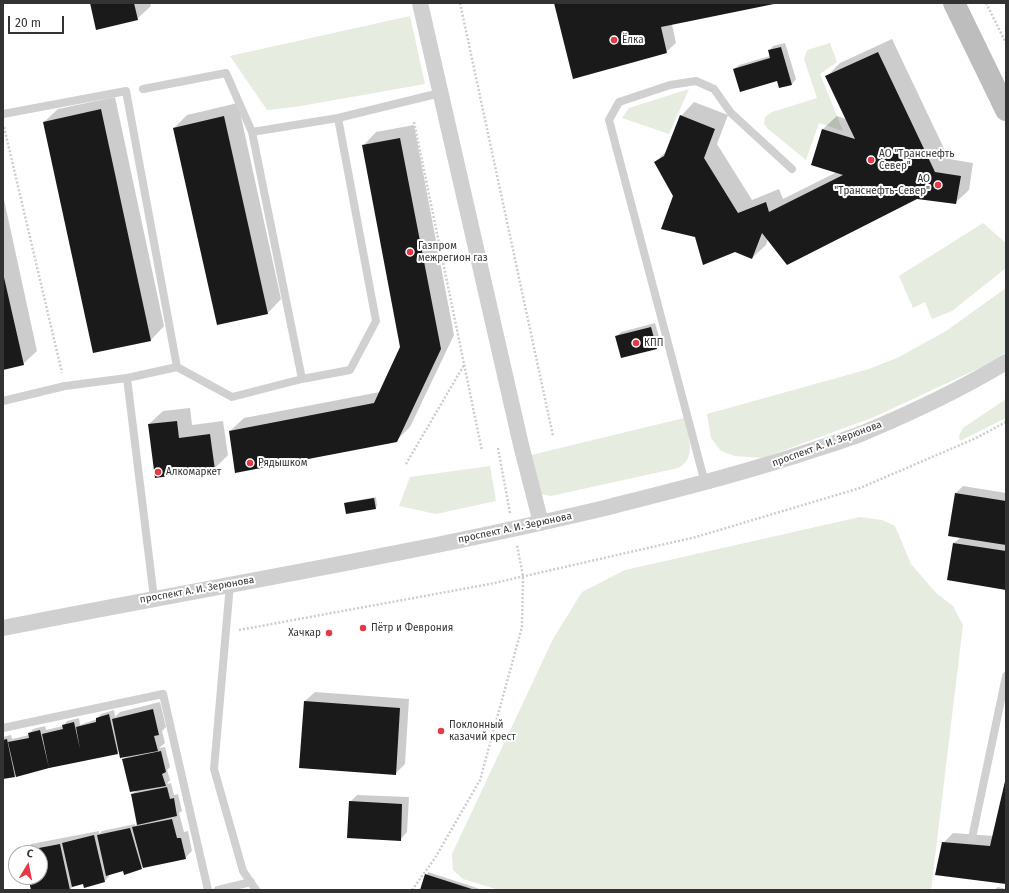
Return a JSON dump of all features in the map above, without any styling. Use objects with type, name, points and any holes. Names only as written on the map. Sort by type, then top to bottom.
[{"type":"main road","points":[[954,3],[1006,110]]},
{"type":"street","points":[[420,3],[541,523]]},
{"type":"street","name":"проспект А. И. Зерюнова","points":[[3,628],[154,598],[358,561],[514,529],[705,483],[755,469],[869,431],[982,376],[1006,362]]},
{"type":"lane","points":[[143,89],[226,73],[252,132],[302,379]]},
{"type":"lane","points":[[705,483],[609,120],[619,102],[670,85],[696,81],[714,89],[731,113],[792,169]]},
{"type":"lane","points":[[3,114],[126,91],[177,367]]},
{"type":"lane","points":[[252,132],[338,118],[440,93]]},
{"type":"lane","points":[[3,401],[65,386],[127,378],[177,367],[232,397],[302,379],[350,370],[376,321],[338,118]]},
{"type":"lane","points":[[127,378],[154,598]]},
{"type":"lane","points":[[230,584],[214,769],[243,871],[256,890]]},
{"type":"lane","points":[[972,838],[1006,676]]},
{"type":"lane","points":[[3,728],[163,694],[208,890]]},
{"type":"lane","points":[[218,890],[251,882]]},
{"type":"path","points":[[460,3],[553,436]]},
{"type":"path","points":[[986,3],[1006,43]]},
{"type":"path","points":[[3,122],[65,386]]},
{"type":"path","points":[[414,122],[482,451]]},
{"type":"path","points":[[406,464],[464,365]]},
{"type":"path","points":[[225,633],[490,584],[696,537],[860,488],[974,439],[1006,422]]},
{"type":"path","points":[[412,890],[434,858],[480,780],[522,627],[523,576],[498,448]]},
{"type":"shaded area","points":[[410,16],[425,84],[295,107],[267,110],[230,56]]},
{"type":"shaded area","points":[[830,43],[837,62],[820,74],[843,131],[819,123],[806,160],[768,129],[764,124],[765,117],[772,112],[817,98],[804,59],[807,50]]},
{"type":"shaded area","points":[[689,89],[669,134],[622,118],[629,108]]},
{"type":"shaded area","points":[[983,223],[1006,243],[1006,268],[952,311],[932,319],[925,302],[913,308],[899,276]]},
{"type":"shaded area","points":[[1006,288],[1006,352],[986,365],[874,417],[763,458],[735,456],[721,451],[711,438],[707,414],[869,369],[899,357],[946,331]]},
{"type":"shaded area","points":[[1006,399],[1006,418],[960,441],[959,436],[963,428]]},
{"type":"shaded area","points":[[684,418],[689,439],[690,452],[684,464],[678,468],[551,496],[541,494],[531,455]]},
{"type":"shaded area","points":[[490,466],[496,501],[436,514],[399,506],[410,477]]},
{"type":"shaded area","points":[[860,517],[882,520],[895,526],[911,564],[936,593],[953,606],[963,625],[931,890],[499,890],[463,879],[453,870],[452,854],[553,639],[582,592],[625,570]]},
{"type":"building","points":[[90,3],[134,3],[138,20],[96,30]]},
{"type":"building","name":"Ёлка","points":[[554,3],[774,4],[661,27],[667,53],[573,79]]},
{"type":"building","points":[[781,47],[792,85],[779,88],[777,81],[740,92],[733,69],[770,58],[768,50]]},
{"type":"building","name":"АО \"Транснефть Север\"","points":[[878,52],[935,172],[961,176],[956,204],[917,199],[787,265],[762,233],[752,259],[735,252],[703,265],[695,237],[661,229],[673,196],[654,162],[664,156],[680,115],[715,129],[704,158],[738,213],[766,202],[769,212],[843,175],[811,165],[822,129],[855,139],[825,76]]},
{"type":"building","points":[[101,109],[151,341],[93,353],[43,122]]},
{"type":"building","points":[[224,116],[268,314],[217,325],[173,128]]},
{"type":"building","points":[[400,138],[441,349],[397,442],[235,473],[229,431],[374,403],[400,347],[362,145]]},
{"type":"building","points":[[3,273],[24,365],[3,370]]},
{"type":"building","name":"КПП","points":[[651,327],[657,349],[621,358],[615,336]]},
{"type":"building","points":[[177,421],[179,438],[210,434],[215,470],[155,478],[148,424]]},
{"type":"building","points":[[955,493],[1006,501],[1006,545],[948,536]]},
{"type":"building","points":[[374,498],[376,509],[346,514],[344,503]]},
{"type":"building","points":[[953,543],[1006,551],[1006,590],[947,580]]},
{"type":"building","points":[[304,701],[400,708],[396,775],[299,768]]},
{"type":"building","points":[[153,709],[159,735],[154,736],[158,751],[120,758],[112,719]]},
{"type":"building","points":[[109,714],[118,754],[49,768],[42,734],[63,729],[62,725],[74,722],[80,749],[76,727],[96,722],[96,718]]},
{"type":"building","points":[[40,730],[49,768],[16,777],[8,742],[29,738],[28,733]]},
{"type":"building","points":[[7,739],[15,777],[3,779],[3,740]]},
{"type":"building","points":[[161,751],[166,772],[162,774],[166,786],[130,792],[122,759]]},
{"type":"building","points":[[1006,777],[1006,884],[935,875],[942,842],[990,846]]},
{"type":"building","points":[[167,787],[170,799],[174,798],[177,816],[137,825],[131,794]]},
{"type":"building","points":[[349,801],[402,804],[401,841],[347,838]]},
{"type":"building","points":[[172,819],[177,838],[181,838],[186,859],[143,868],[132,827]]},
{"type":"building","points":[[130,828],[142,869],[124,875],[123,871],[106,876],[97,835]]},
{"type":"building","points":[[94,835],[105,882],[84,888],[83,884],[72,887],[62,843]]},
{"type":"building","points":[[60,844],[70,890],[31,890],[30,885],[48,885],[48,846]]},
{"type":"building","points":[[425,874],[475,890],[420,890]]},
{"type":"place","name":"Ёлка","points":[[614,40]]},
{"type":"place","name":"АО \"Транснефть Север\"","points":[[871,160]]},
{"type":"place","name":"АО \"Транснефть-Север\"","points":[[938,185]]},
{"type":"place","name":"Газпром межрегион газ","points":[[410,252]]},
{"type":"place","name":"КПП","points":[[636,343]]},
{"type":"place","name":"Рядышком","points":[[250,463]]},
{"type":"place","name":"Алкомаркет","points":[[158,472]]},
{"type":"place","name":"Пётр и Феврония","points":[[363,628]]},
{"type":"place","name":"Хачкар","points":[[329,633]]},
{"type":"place","name":"Поклонный казачий крест","points":[[441,731]]}]
